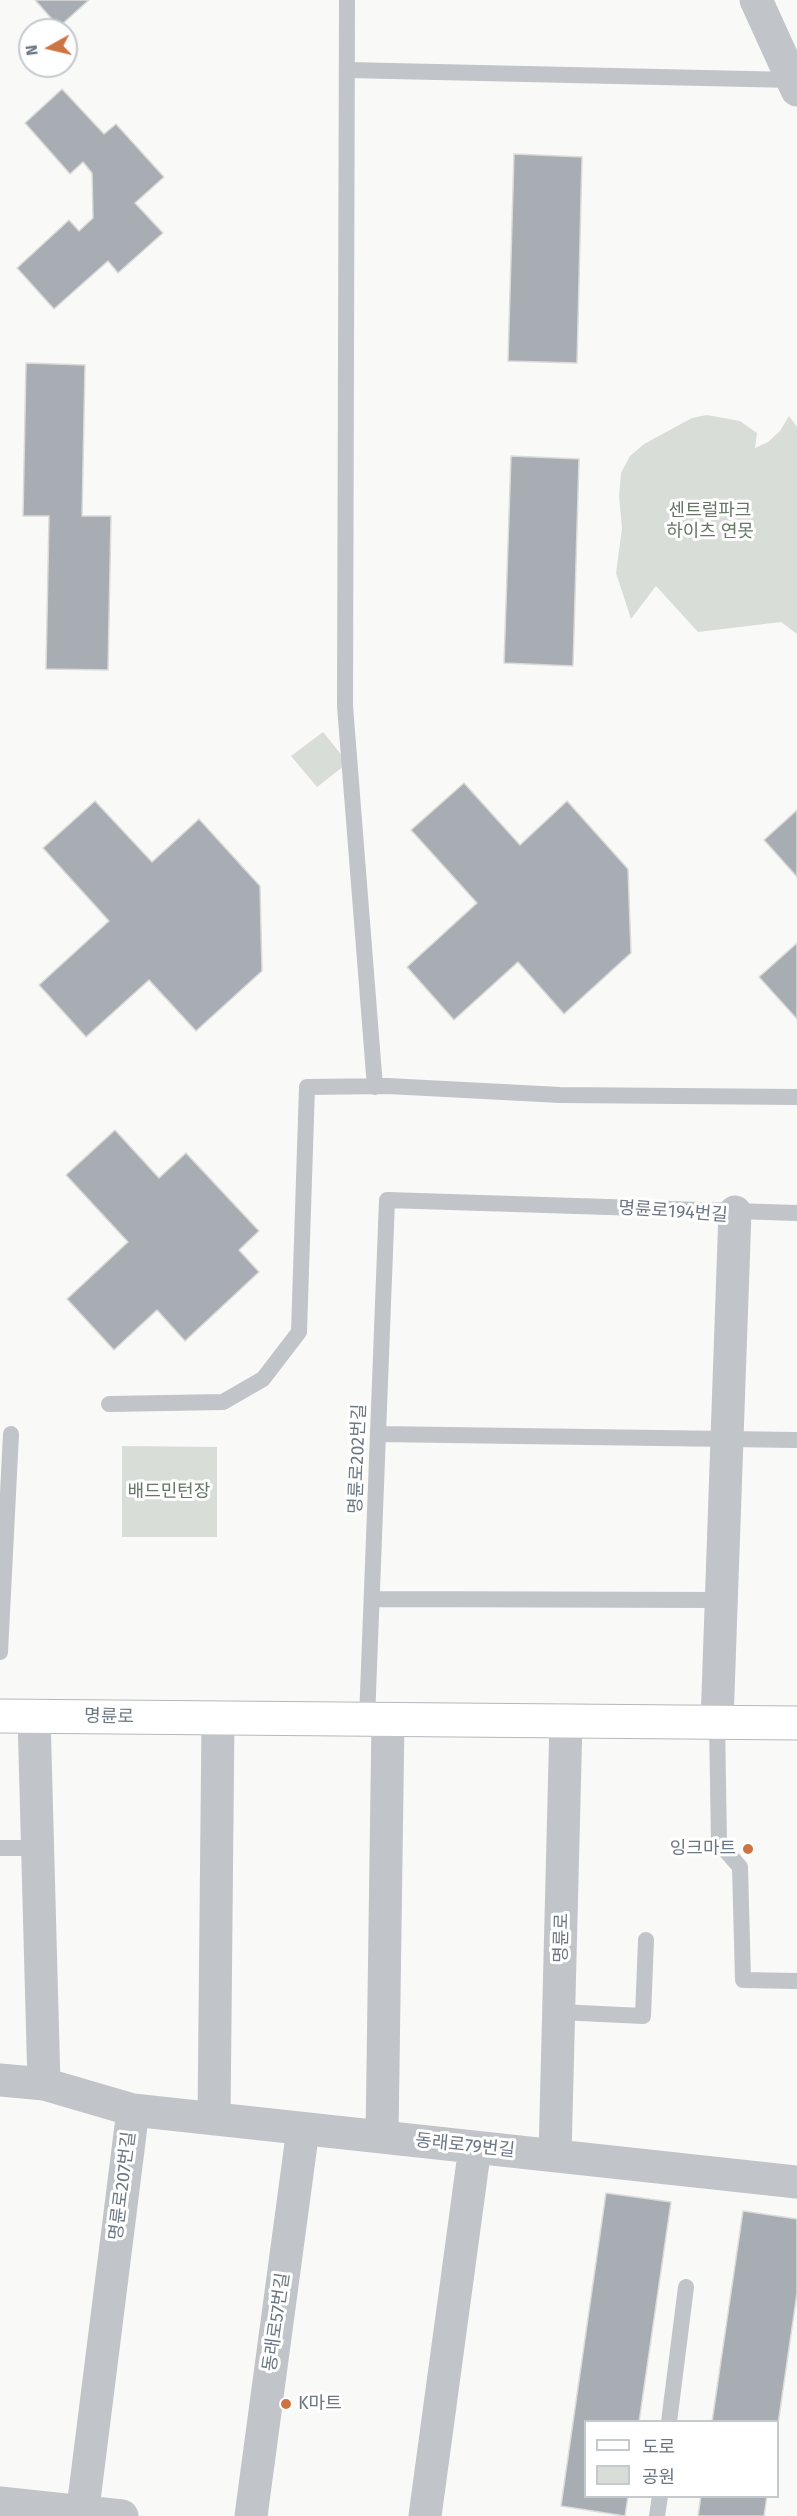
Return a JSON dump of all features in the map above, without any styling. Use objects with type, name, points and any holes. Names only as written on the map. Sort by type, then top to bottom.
[{"type":"main road","name":"명륜로","points":[[0,1716],[797,1723]]},
{"type":"street","points":[[756,0],[795,85]]},
{"type":"street","name":"명륜로194번길","points":[[717,1722],[735,1212]]},
{"type":"street","points":[[34,1716],[44,2084]]},
{"type":"street","points":[[214,2119],[218,1718]]},
{"type":"street","points":[[378,1719],[382,2137]]},
{"type":"street","name":"명륜로","points":[[555,2156],[566,1721]]},
{"type":"street","name":"명륜로207번길","points":[[0,2080],[44,2084],[133,2110],[82,2514]]},
{"type":"street","name":"동래로79번길","points":[[133,2110],[797,2182]]},
{"type":"street","name":"동래로57번길","points":[[251,2516],[303,2129]]},
{"type":"street","points":[[425,2516],[475,2147]]},
{"type":"street","points":[[0,2503],[82,2514],[122,2516]]},
{"type":"lane","points":[[347,0],[345,706],[375,1087]]},
{"type":"lane","points":[[347,70],[795,85]]},
{"type":"lane","points":[[109,1404],[223,1402],[263,1379],[299,1332],[307,1087],[375,1087],[560,1095],[797,1097]]},
{"type":"lane","name":"명륜로194번길","points":[[387,1200],[735,1212]]},
{"type":"lane","name":"명륜로202번길","points":[[378,1719],[372,1599],[387,1200]]},
{"type":"lane","points":[[735,1212],[797,1213]]},
{"type":"lane","points":[[0,1652],[4,1500],[11,1434]]},
{"type":"lane","points":[[379,1434],[797,1440]]},
{"type":"lane","points":[[372,1599],[721,1600]]},
{"type":"lane","points":[[717,1722],[718,1843],[740,1867],[743,1980],[797,1981]]},
{"type":"lane","points":[[0,1848],[37,1848]]},
{"type":"lane","points":[[560,2012],[642,2016],[646,1940]]},
{"type":"lane","points":[[669,2420],[686,2287]]},
{"type":"lane","points":[[657,2516],[660,2498]]},
{"type":"green space","name":"센트럴파크 하이츠 연못","points":[[707,415],[740,421],[757,433],[755,448],[768,442],[780,431],[789,416],[797,427],[797,634],[781,622],[698,632],[656,586],[631,619],[616,573],[622,528],[619,496],[621,473],[630,456],[644,444],[692,418]]},
{"type":"green space","points":[[323,732],[348,763],[317,787],[291,756]]},
{"type":"green space","name":"배드민턴장","points":[[122,1446],[217,1447],[217,1537],[122,1537]]},
{"type":"building","points":[[35,0],[89,0],[69,18],[51,18]]},
{"type":"building","points":[[62,89],[104,134],[116,124],[164,177],[135,203],[163,233],[118,273],[108,261],[54,309],[17,268],[69,220],[79,231],[93,218],[92,173],[83,162],[70,174],[25,123]]},
{"type":"building","points":[[514,154],[582,157],[577,363],[508,361]]},
{"type":"building","points":[[26,363],[85,365],[82,516],[111,516],[108,670],[46,669],[49,516],[23,516]]},
{"type":"building","points":[[511,456],[579,459],[573,666],[504,663]]},
{"type":"building","points":[[464,783],[520,845],[567,801],[628,869],[631,953],[564,1014],[518,962],[454,1020],[407,967],[477,903],[411,830]]},
{"type":"building","points":[[95,801],[152,862],[199,819],[260,886],[262,971],[196,1031],[149,980],[86,1037],[39,985],[109,921],[43,848]]},
{"type":"building","points":[[797,810],[797,877],[764,840]]},
{"type":"building","points":[[797,943],[797,1019],[759,977]]},
{"type":"building","points":[[115,1130],[159,1178],[186,1153],[259,1231],[239,1250],[259,1272],[185,1341],[157,1310],[114,1350],[67,1299],[128,1242],[66,1175]]},
{"type":"building","points":[[606,2193],[671,2202],[639,2420],[584,2420],[584,2498],[628,2498],[625,2516],[561,2506]]},
{"type":"building","points":[[743,2211],[797,2219],[797,2293],[779,2420],[712,2420]]},
{"type":"building","points":[[701,2498],[767,2498],[764,2516],[698,2516]]},
{"type":"place","name":"잉크마트","points":[[748,1849]]},
{"type":"place","name":"K마트","points":[[286,2404]]}]
